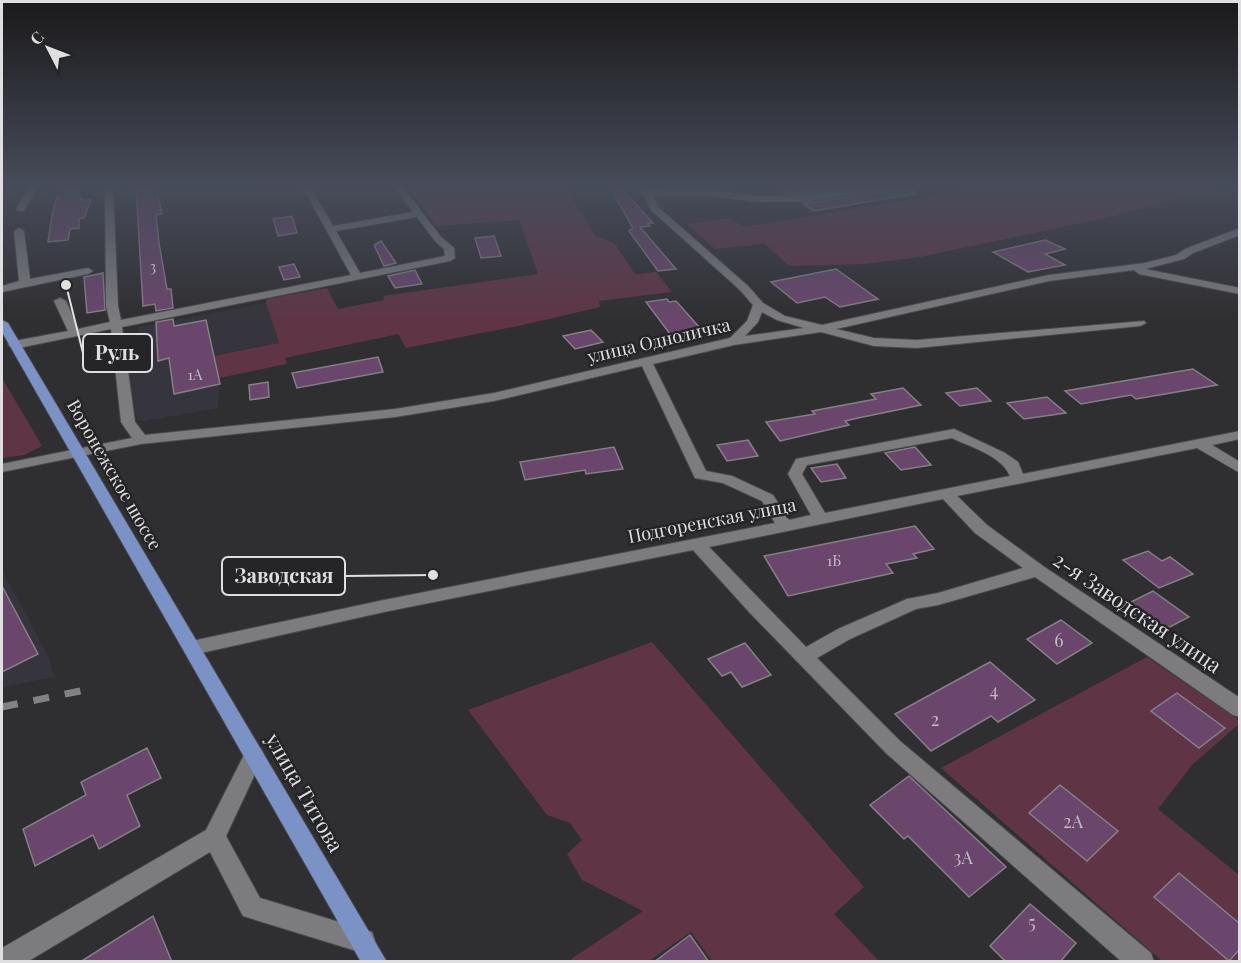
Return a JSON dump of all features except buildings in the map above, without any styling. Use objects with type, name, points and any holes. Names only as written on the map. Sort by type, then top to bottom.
[{"type":"main road","name":"Воронежское шоссе","points":[[2,323],[192,648]]},
{"type":"main road","name":"улица Титова","points":[[192,648],[375,962]]},
{"type":"street","points":[[19,231],[26,283]]},
{"type":"street","points":[[110,231],[112,306],[128,422],[141,440]]},
{"type":"street","points":[[331,231],[357,276]]},
{"type":"street","points":[[14,345],[450,258],[449,248],[432,231]]},
{"type":"street","points":[[680,231],[759,304],[781,318],[874,342],[916,344],[1140,323]]},
{"type":"street","name":"улица Одноличка","points":[[2,468],[141,440],[394,413],[494,397],[734,341],[819,329],[1049,278],[1130,269],[1180,257],[1189,251],[1239,231]]},
{"type":"street","points":[[1130,269],[1239,291]]},
{"type":"street","points":[[2,289],[88,271]]},
{"type":"street","points":[[60,302],[74,332]]},
{"type":"street","points":[[734,341],[752,322],[759,304]]},
{"type":"street","points":[[647,363],[700,475],[727,479],[768,498],[785,526]]},
{"type":"street","points":[[821,519],[795,474],[801,462],[954,433],[1013,465],[1018,480]]},
{"type":"street","name":"Подгоренская улица","points":[[192,648],[384,606],[1239,435]]},
{"type":"street","points":[[1198,443],[1239,469]]},
{"type":"street","points":[[946,494],[981,529],[1037,570]]},
{"type":"street","points":[[697,544],[893,747],[1142,962]]},
{"type":"street","name":"2-я Заводская улица","points":[[804,657],[844,634],[912,603],[938,599],[1037,570],[1239,710]]},
{"type":"street","points":[[2,962],[214,837],[254,755]]},
{"type":"street","points":[[214,837],[252,908],[363,941]]},
{"type":"shaded area","points":[[523,231],[593,231],[596,236],[615,244],[635,274],[656,272],[672,292],[599,301],[600,307],[406,348],[398,334],[285,358],[287,364],[219,378],[214,356],[279,343],[266,303],[267,299],[327,288],[338,309],[384,300],[383,296],[538,274]]},
{"type":"shaded area","points":[[695,231],[1044,231],[920,257],[865,264],[789,266],[765,244],[715,249]]},
{"type":"shaded area","points":[[266,303],[279,343],[214,356],[220,384],[218,408],[145,421],[137,420],[127,374],[143,369],[138,327]]},
{"type":"shaded area","points":[[2,378],[42,446],[24,455],[2,458]]},
{"type":"shaded area","points":[[2,570],[46,652],[55,677],[2,687]]},
{"type":"shaded area","points":[[652,642],[864,887],[834,914],[879,961],[712,961],[691,932],[649,961],[573,962],[571,959],[643,911],[582,880],[567,854],[582,840],[570,823],[547,815],[468,710]]},
{"type":"shaded area","points":[[1147,657],[1239,720],[1239,724],[1192,765],[1158,809],[1239,875],[1239,961],[1162,961],[941,768]]},
{"type":"railway","points":[[2,707],[95,688]]},
{"type":"place","name":"Руль","points":[[66,285]]},
{"type":"place","name":"Заводская","points":[[433,575]]}]
